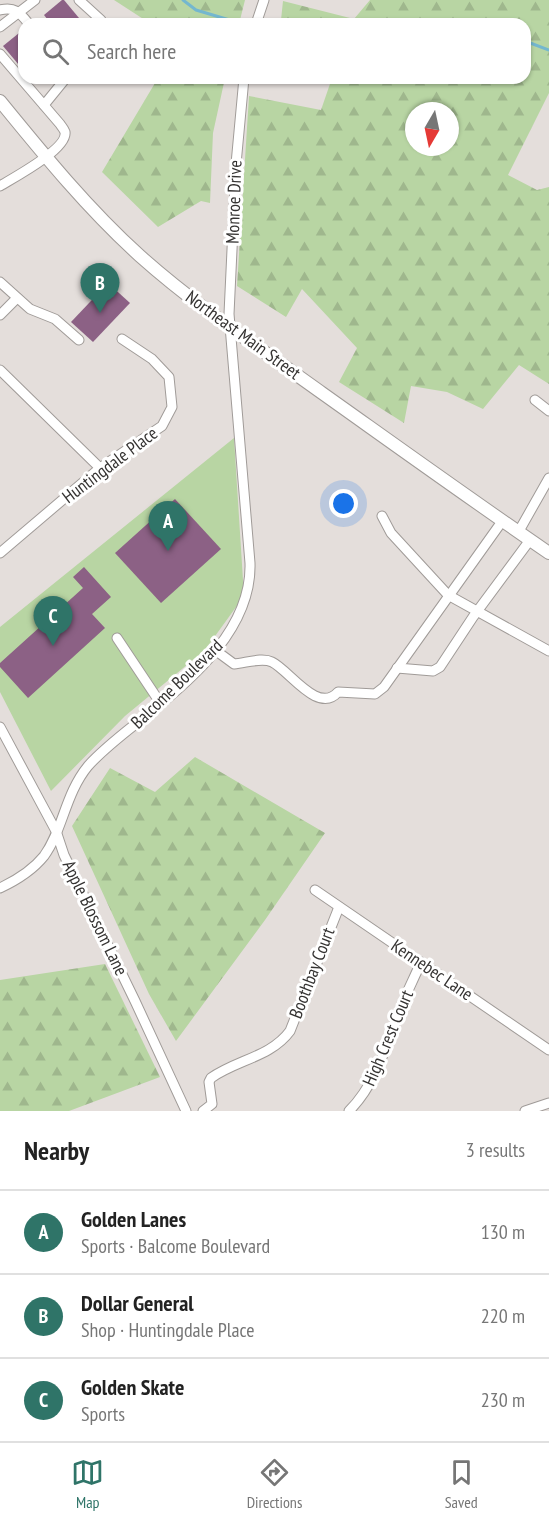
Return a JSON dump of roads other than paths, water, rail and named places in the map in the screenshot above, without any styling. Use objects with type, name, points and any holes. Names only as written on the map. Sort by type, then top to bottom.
[{"type":"main road","name":"Northeast Main Street","points":[[0,101],[93,211],[141,256],[230,327],[549,553]]},
{"type":"street","points":[[0,27],[35,0]]},
{"type":"street","points":[[79,0],[99,18]]},
{"type":"street","points":[[258,18],[264,0]]},
{"type":"street","points":[[0,10],[7,8],[20,12],[24,18]]},
{"type":"street","points":[[0,54],[18,75]]},
{"type":"street","points":[[0,186],[46,158],[64,140],[65,132],[26,84]]},
{"type":"street","points":[[44,105],[61,84]]},
{"type":"street","name":"Monroe Drive","points":[[230,327],[236,164],[243,84]]},
{"type":"street","points":[[0,282],[30,309],[55,319],[79,340]]},
{"type":"street","points":[[0,315],[18,298]]},
{"type":"street","name":"Balcome Boulevard","points":[[0,888],[21,877],[45,854],[70,794],[89,766],[106,748],[161,704],[215,650],[238,618],[248,593],[251,573],[230,327]]},
{"type":"street","name":"Huntingdale Place","points":[[0,553],[100,468],[162,426],[172,407],[169,377],[152,359],[122,339]]},
{"type":"street","points":[[0,370],[100,468]]},
{"type":"street","points":[[535,400],[549,411]]},
{"type":"street","points":[[519,531],[549,478]]},
{"type":"street","points":[[382,516],[391,533],[448,595],[549,651]]},
{"type":"street","points":[[215,650],[234,664],[270,660],[286,671],[306,691],[326,699],[333,698],[338,692],[375,694],[384,687],[503,520]]},
{"type":"street","points":[[397,668],[433,671],[440,667],[530,540]]},
{"type":"street","points":[[117,638],[161,704]]},
{"type":"street","name":"Apple Blossom Lane","points":[[0,728],[56,831],[64,855],[186,1111]]},
{"type":"street","name":"Kennebec Lane","points":[[315,890],[549,1050]]},
{"type":"street","name":"Boothbay Court","points":[[203,1111],[213,1102],[209,1082],[211,1078],[274,1047],[290,1031],[339,907]]},
{"type":"street","name":"High Crest Court","points":[[349,1111],[368,1086],[378,1067],[402,1003],[421,962]]},
{"type":"street","points":[[525,1111],[549,1103]]},
{"type":"waterway","points":[[183,0],[196,10],[223,18]]},
{"type":"waterway","points":[[531,43],[549,50]]},
{"type":"place","name":"Dollar General","points":[[100,313]]},
{"type":"place","name":"Golden Lanes","points":[[168,551]]},
{"type":"place","name":"Golden Skate","points":[[53,646]]}]
